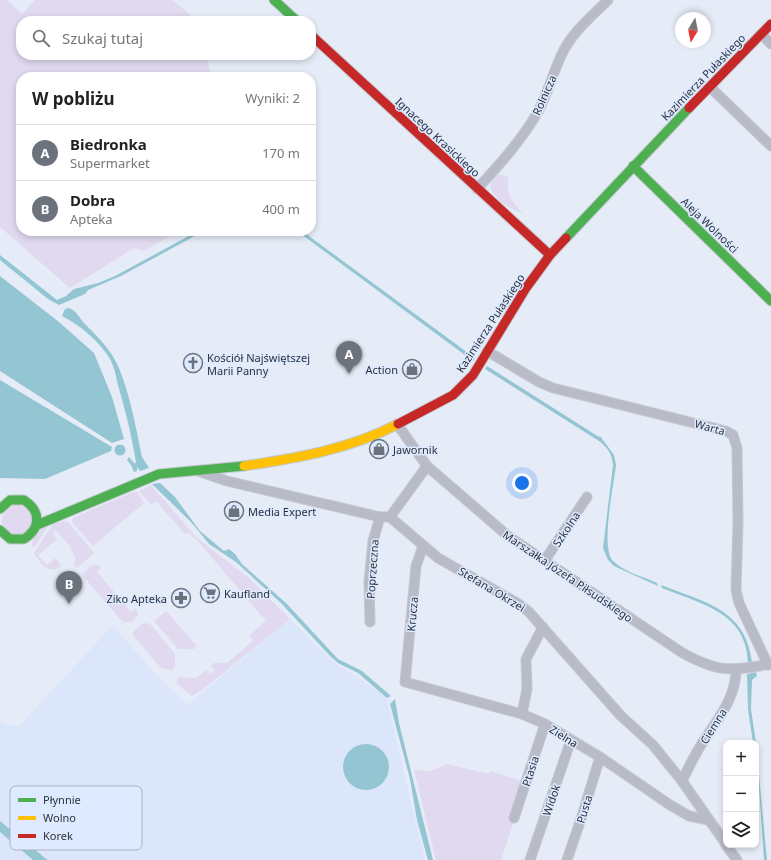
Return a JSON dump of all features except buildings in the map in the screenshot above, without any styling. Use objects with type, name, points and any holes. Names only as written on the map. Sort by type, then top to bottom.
[{"type":"main road","points":[[274,0],[291,16]]},
{"type":"main road","name":"Kazimierza Pułaskiego","points":[[37,525],[140,480],[158,474],[261,464],[327,452],[361,441],[398,424],[453,395],[461,389],[474,373],[526,288],[550,255],[633,166],[771,24]]},
{"type":"main road","name":"Ignacego Krasickiego","points":[[316,40],[550,255]]},
{"type":"main road","name":"Aleja Wolności","points":[[633,166],[771,301]]},
{"type":"main road","points":[[1,533],[15,540],[24,539],[33,533],[38,519],[35,509],[24,500],[15,499],[2,504]]},
{"type":"main road","name":"Kazimierza Pułaskiego","points":[[35,509],[44,512],[75,509]]},
{"type":"street","name":"Rolnicza","points":[[477,189],[502,162],[537,114],[568,44],[578,30],[608,0]]},
{"type":"street","points":[[761,34],[771,44]]},
{"type":"street","points":[[710,87],[771,146]]},
{"type":"street","name":"Warta","points":[[486,352],[539,382],[553,388],[726,431],[733,435],[737,448],[738,522],[736,590],[739,603],[770,664]]},
{"type":"street","name":"Marszałka Józefa Piłsudskiego","points":[[398,424],[427,466],[489,521],[696,661],[717,669],[740,669],[770,664]]},
{"type":"street","points":[[196,470],[204,474],[227,480],[380,517],[390,517],[427,466]]},
{"type":"street","name":"Szkolna","points":[[545,560],[587,497]]},
{"type":"street","name":"Poprzeczna","points":[[370,622],[369,582],[373,541],[380,517]]},
{"type":"street","name":"Stefana Okrzei","points":[[390,517],[438,558],[519,604],[530,612],[621,716],[653,745],[682,781],[723,841]]},
{"type":"street","name":"Krucza","points":[[405,682],[416,566],[423,546]]},
{"type":"street","points":[[522,714],[527,689],[526,659],[543,627]]},
{"type":"street","name":"Ciemna","points":[[682,781],[700,747],[733,693],[740,669]]},
{"type":"street","name":"Zielna","points":[[405,682],[522,714],[545,724],[600,757],[670,805],[689,816],[709,820]]},
{"type":"street","name":"Ptasia","points":[[514,818],[545,724]]},
{"type":"street","name":"Widok","points":[[530,860],[571,740]]},
{"type":"street","name":"Pusta","points":[[567,860],[582,819],[600,757]]},
{"type":"street","name":"Stefana Okrzei","points":[[728,848],[737,860]]},
{"type":"shaded area","points":[[0,0],[7,0],[22,14],[35,0],[172,0],[191,15],[16,16],[16,60],[208,60],[210,72],[16,72],[16,236],[170,236],[144,251],[134,248],[70,288],[0,227]]},
{"type":"shaded area","points":[[498,175],[504,175],[509,178],[509,193],[513,202],[523,214],[504,204],[493,192],[490,187],[492,181]]},
{"type":"shaded area","points":[[189,236],[195,236],[121,276],[88,290],[85,294],[59,305],[48,299],[0,260],[0,255],[57,300],[66,296],[74,289],[98,283],[115,276]]},
{"type":"shaded area","points":[[304,236],[309,236],[475,358],[473,361]]},
{"type":"shaded area","points":[[0,276],[59,322],[94,353],[112,397],[124,439],[112,443],[0,371]]},
{"type":"shaded area","points":[[69,308],[76,313],[102,342],[110,352],[121,372],[135,421],[142,457],[149,468],[140,471],[137,467],[137,471],[134,472],[127,460],[129,457],[134,463],[136,463],[128,423],[113,365],[106,352],[95,340],[76,324],[62,316],[65,309]]},
{"type":"shaded area","points":[[487,366],[599,437],[600,436],[614,455],[616,465],[609,515],[609,554],[613,561],[618,565],[628,571],[657,583],[658,586],[614,566],[608,560],[603,548],[613,465],[611,454],[605,446],[485,369]]},
{"type":"shaded area","points":[[0,380],[112,447],[111,451],[45,479],[0,478]]},
{"type":"shaded area","points":[[120,444],[124,446],[126,450],[124,454],[120,456],[116,454],[114,450],[116,446]]},
{"type":"shaded area","points":[[160,483],[175,497],[200,531],[224,551],[229,549],[235,554],[242,564],[286,603],[338,659],[362,671],[391,696],[387,698],[358,673],[338,663],[330,656],[281,603],[236,562],[209,544],[192,523],[152,484]]},
{"type":"shaded area","points":[[151,485],[196,537],[250,579],[290,619],[206,687],[192,696],[176,683],[178,679],[180,677],[196,678],[206,670],[210,674],[215,670],[211,666],[214,663],[227,663],[253,641],[249,636],[266,621],[196,539],[187,532],[185,534],[156,501],[151,505],[139,491]]},
{"type":"shaded area","points":[[133,492],[137,492],[144,503],[93,546],[72,522],[73,518]]},
{"type":"shaded area","points":[[17,505],[28,509],[32,520],[28,531],[17,535],[6,531],[2,520],[6,509]]},
{"type":"shaded area","points":[[64,521],[68,522],[94,553],[77,568],[74,564],[76,559],[69,545],[56,531],[53,534],[57,539],[38,555],[47,565],[56,558],[61,566],[53,570],[49,569],[39,561],[34,553],[53,524]]},
{"type":"shaded area","points":[[51,522],[34,547],[32,547],[32,542],[36,535]]},
{"type":"shaded area","points":[[93,565],[98,565],[101,568],[97,572],[131,612],[136,608],[138,615],[131,622],[123,622],[83,576],[83,573]]},
{"type":"shaded area","points":[[661,585],[707,603],[732,619],[741,630],[748,644],[752,662],[748,662],[745,645],[739,632],[730,621],[719,612],[706,605],[662,588]]},
{"type":"shaded area","points":[[166,611],[197,646],[194,649],[178,649],[154,621]]},
{"type":"shaded area","points":[[290,619],[332,661],[386,696],[425,860],[0,860],[0,720],[3,724],[19,726],[113,625],[156,675],[187,705]]},
{"type":"shaded area","points":[[147,623],[151,625],[175,654],[175,666],[172,670],[161,668],[133,635],[133,632],[142,624]]},
{"type":"shaded area","points":[[756,672],[757,676],[752,680],[751,709],[756,740],[753,740],[748,709],[747,674]]},
{"type":"shaded area","points":[[395,699],[399,723],[433,860],[428,860],[417,820],[410,779],[390,704]]},
{"type":"shaded area","points":[[371,744],[383,750],[388,758],[388,776],[383,784],[375,789],[361,790],[349,784],[344,776],[343,762],[349,750],[357,745]]},
{"type":"shaded area","points":[[447,764],[489,774],[490,771],[522,781],[514,821],[501,860],[436,860],[414,770],[430,771]]},
{"type":"shaded area","points":[[759,776],[767,860],[764,860],[759,788]]},
{"type":"shaded area","points":[[0,821],[10,829],[10,840],[0,832]]},
{"type":"shaded area","points":[[21,850],[35,850],[48,860],[33,860]]},
{"type":"traffic: fast","points":[[274,0],[292,16]]},
{"type":"traffic: fast","points":[[566,238],[689,108]]},
{"type":"traffic: fast","points":[[633,166],[771,301]]},
{"type":"traffic: fast","points":[[37,525],[159,474],[244,466]]},
{"type":"traffic: fast","points":[[0,509],[10,500],[24,500],[34,509],[37,520],[34,530],[24,539],[10,539],[0,530]]},
{"type":"traffic: slow","points":[[244,466],[304,456],[342,446],[380,433],[398,424]]},
{"type":"traffic: jam","points":[[689,108],[771,24]]},
{"type":"traffic: jam","points":[[316,40],[550,255]]},
{"type":"traffic: jam","points":[[398,424],[453,395],[473,375],[526,288],[550,255],[566,238]]},
{"type":"place","name":"Kościół Najświętszej Marii Panny","points":[[193,363]]},
{"type":"place","name":"Action","points":[[412,369]]},
{"type":"place","name":"Biedronka","points":[[349,374]]},
{"type":"place","name":"Jawornik","points":[[379,449]]},
{"type":"place","name":"Media Expert","points":[[234,511]]},
{"type":"place","name":"Kaufland","points":[[210,593]]},
{"type":"place","name":"Ziko Apteka","points":[[181,598]]},
{"type":"place","name":"Dobra","points":[[69,604]]}]
